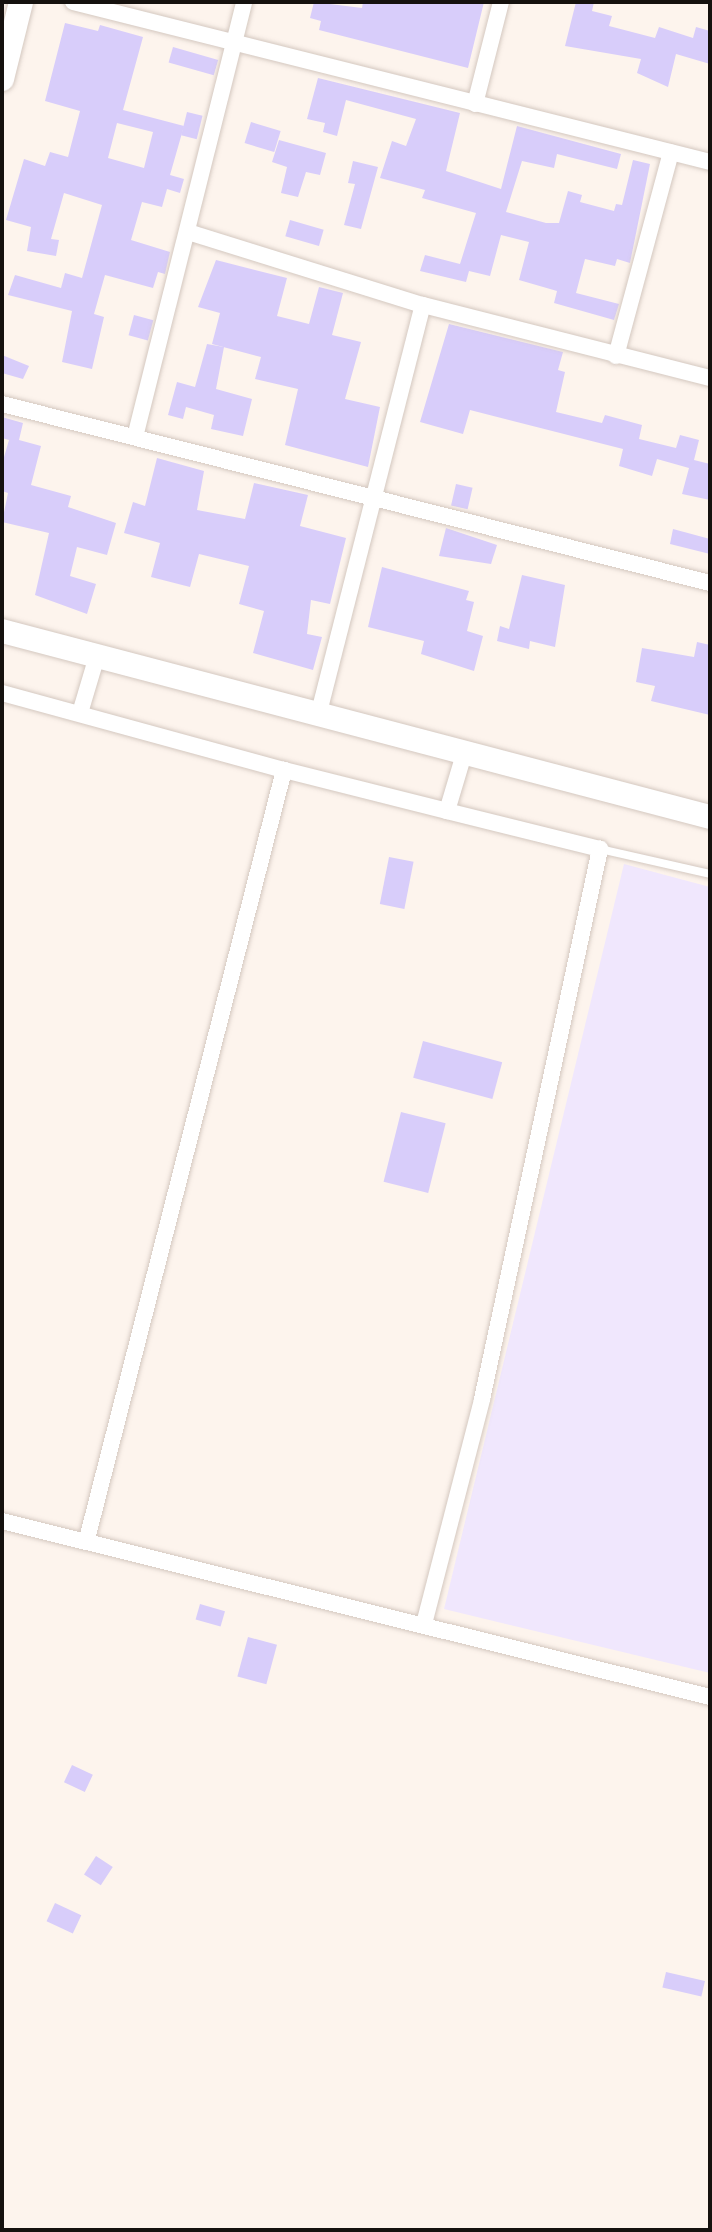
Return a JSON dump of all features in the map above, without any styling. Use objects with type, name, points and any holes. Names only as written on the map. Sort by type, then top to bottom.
[{"type":"street","points":[[2,79],[21,2]]},
{"type":"street","points":[[73,2],[710,162]]},
{"type":"street","points":[[135,437],[244,2]]},
{"type":"street","points":[[475,104],[501,2]]},
{"type":"street","points":[[616,356],[671,152]]},
{"type":"street","points":[[188,232],[423,305],[710,378]]},
{"type":"street","points":[[318,716],[423,305]]},
{"type":"street","points":[[2,404],[710,583]]},
{"type":"street","points":[[2,631],[710,817]]},
{"type":"street","points":[[82,708],[97,656]]},
{"type":"street","points":[[2,693],[82,708],[284,770],[448,807],[600,849],[482,1399],[424,1624]]},
{"type":"street","points":[[448,807],[453,780],[464,754]]},
{"type":"street","points":[[87,1539],[284,770]]},
{"type":"street","points":[[2,1521],[87,1539],[710,1697]]},
{"type":"lane","points":[[600,849],[710,874]]},
{"type":"shaded area","points":[[624,864],[710,887],[710,1673],[444,1609]]},
{"type":"building","points":[[314,2],[362,8],[363,2],[484,2],[468,68],[319,30],[321,21],[310,18]]},
{"type":"building","points":[[576,2],[594,2],[592,11],[612,16],[609,26],[655,38],[659,27],[693,38],[696,27],[710,31],[710,64],[676,54],[668,87],[637,73],[641,59],[565,46]]},
{"type":"building","points":[[65,23],[98,31],[100,25],[143,37],[123,110],[184,126],[170,175],[184,179],[180,193],[167,189],[162,207],[142,202],[131,240],[170,252],[165,274],[158,272],[153,288],[105,275],[94,314],[104,317],[92,369],[62,362],[72,311],[8,295],[15,275],[61,288],[65,273],[82,278],[102,205],[64,193],[51,239],[59,240],[56,256],[27,251],[31,227],[6,220],[24,159],[45,166],[50,152],[68,157],[80,111],[45,101]],"holes":[[[117,123],[153,132],[144,168],[108,158]]]},
{"type":"building","points":[[173,47],[218,60],[214,75],[169,62]]},
{"type":"building","points":[[318,78],[460,113],[446,171],[501,189],[517,126],[621,154],[617,169],[557,154],[554,168],[522,161],[506,212],[546,223],[559,223],[568,191],[582,195],[580,202],[614,211],[616,204],[622,205],[633,160],[650,164],[630,263],[617,259],[615,266],[585,259],[576,293],[619,304],[614,320],[554,303],[557,291],[519,280],[529,242],[501,235],[490,276],[469,271],[466,282],[420,271],[425,255],[460,264],[476,213],[422,198],[425,190],[380,178],[392,141],[406,146],[416,119],[346,100],[337,136],[323,132],[325,123],[307,119]]},
{"type":"building","points":[[187,112],[203,116],[197,139],[181,135]]},
{"type":"building","points":[[251,122],[281,131],[274,152],[245,143]]},
{"type":"building","points":[[279,140],[326,153],[320,175],[306,172],[298,197],[281,193],[287,167],[272,162]]},
{"type":"building","points":[[353,161],[378,167],[361,229],[344,225],[355,184],[348,183]]},
{"type":"building","points":[[290,220],[324,230],[319,246],[285,236]]},
{"type":"building","points":[[216,260],[287,278],[277,316],[309,324],[319,287],[343,293],[332,335],[361,342],[345,399],[380,407],[368,467],[285,445],[298,389],[255,379],[261,357],[212,344],[220,313],[198,307]]},
{"type":"building","points":[[134,315],[153,320],[148,340],[129,335]]},
{"type":"building","points":[[449,324],[563,352],[558,370],[565,372],[556,412],[602,423],[605,415],[642,425],[639,439],[676,448],[680,435],[699,440],[694,460],[710,464],[710,500],[682,494],[689,468],[657,459],[652,476],[619,466],[623,449],[470,410],[463,434],[420,422]]},
{"type":"building","points":[[207,344],[224,347],[216,389],[252,399],[243,436],[211,429],[214,415],[186,407],[183,419],[168,415],[177,382],[195,387]]},
{"type":"building","points":[[2,355],[29,366],[23,379],[2,373]]},
{"type":"building","points":[[2,417],[23,423],[19,440],[41,446],[31,485],[71,496],[68,507],[116,523],[107,555],[77,547],[70,576],[96,584],[87,614],[35,595],[49,533],[2,522],[8,493],[2,491],[2,464],[9,440],[2,438]]},
{"type":"building","points":[[157,458],[204,471],[197,510],[245,519],[254,483],[308,495],[300,526],[346,538],[330,604],[311,600],[307,634],[322,637],[313,670],[253,653],[264,611],[239,604],[249,566],[199,554],[190,587],[151,577],[160,543],[124,533],[133,502],[145,506]]},
{"type":"building","points":[[456,484],[473,488],[468,509],[451,505]]},
{"type":"building","points":[[446,528],[497,545],[491,564],[439,556]]},
{"type":"building","points":[[673,529],[710,539],[710,554],[670,544]]},
{"type":"building","points":[[382,567],[469,591],[466,600],[474,602],[467,631],[483,636],[474,671],[421,654],[424,641],[368,627]]},
{"type":"building","points":[[522,575],[565,585],[555,647],[530,641],[529,649],[497,641],[500,626],[509,629]]},
{"type":"building","points":[[697,642],[710,645],[710,715],[651,701],[655,686],[636,682],[642,648],[694,657]]},
{"type":"building","points":[[389,857],[414,862],[404,909],[380,904]]},
{"type":"building","points":[[423,1041],[502,1062],[492,1099],[413,1078]]},
{"type":"building","points":[[401,1112],[446,1123],[428,1193],[384,1182]]},
{"type":"building","points":[[200,1604],[225,1611],[221,1627],[196,1619]]},
{"type":"building","points":[[248,1637],[277,1645],[266,1684],[237,1677]]},
{"type":"building","points":[[72,1765],[93,1775],[85,1792],[64,1782]]},
{"type":"building","points":[[96,1856],[113,1867],[101,1885],[84,1874]]},
{"type":"building","points":[[55,1903],[81,1915],[73,1933],[47,1921]]},
{"type":"building","points":[[666,1972],[705,1981],[701,1997],[662,1988]]}]
